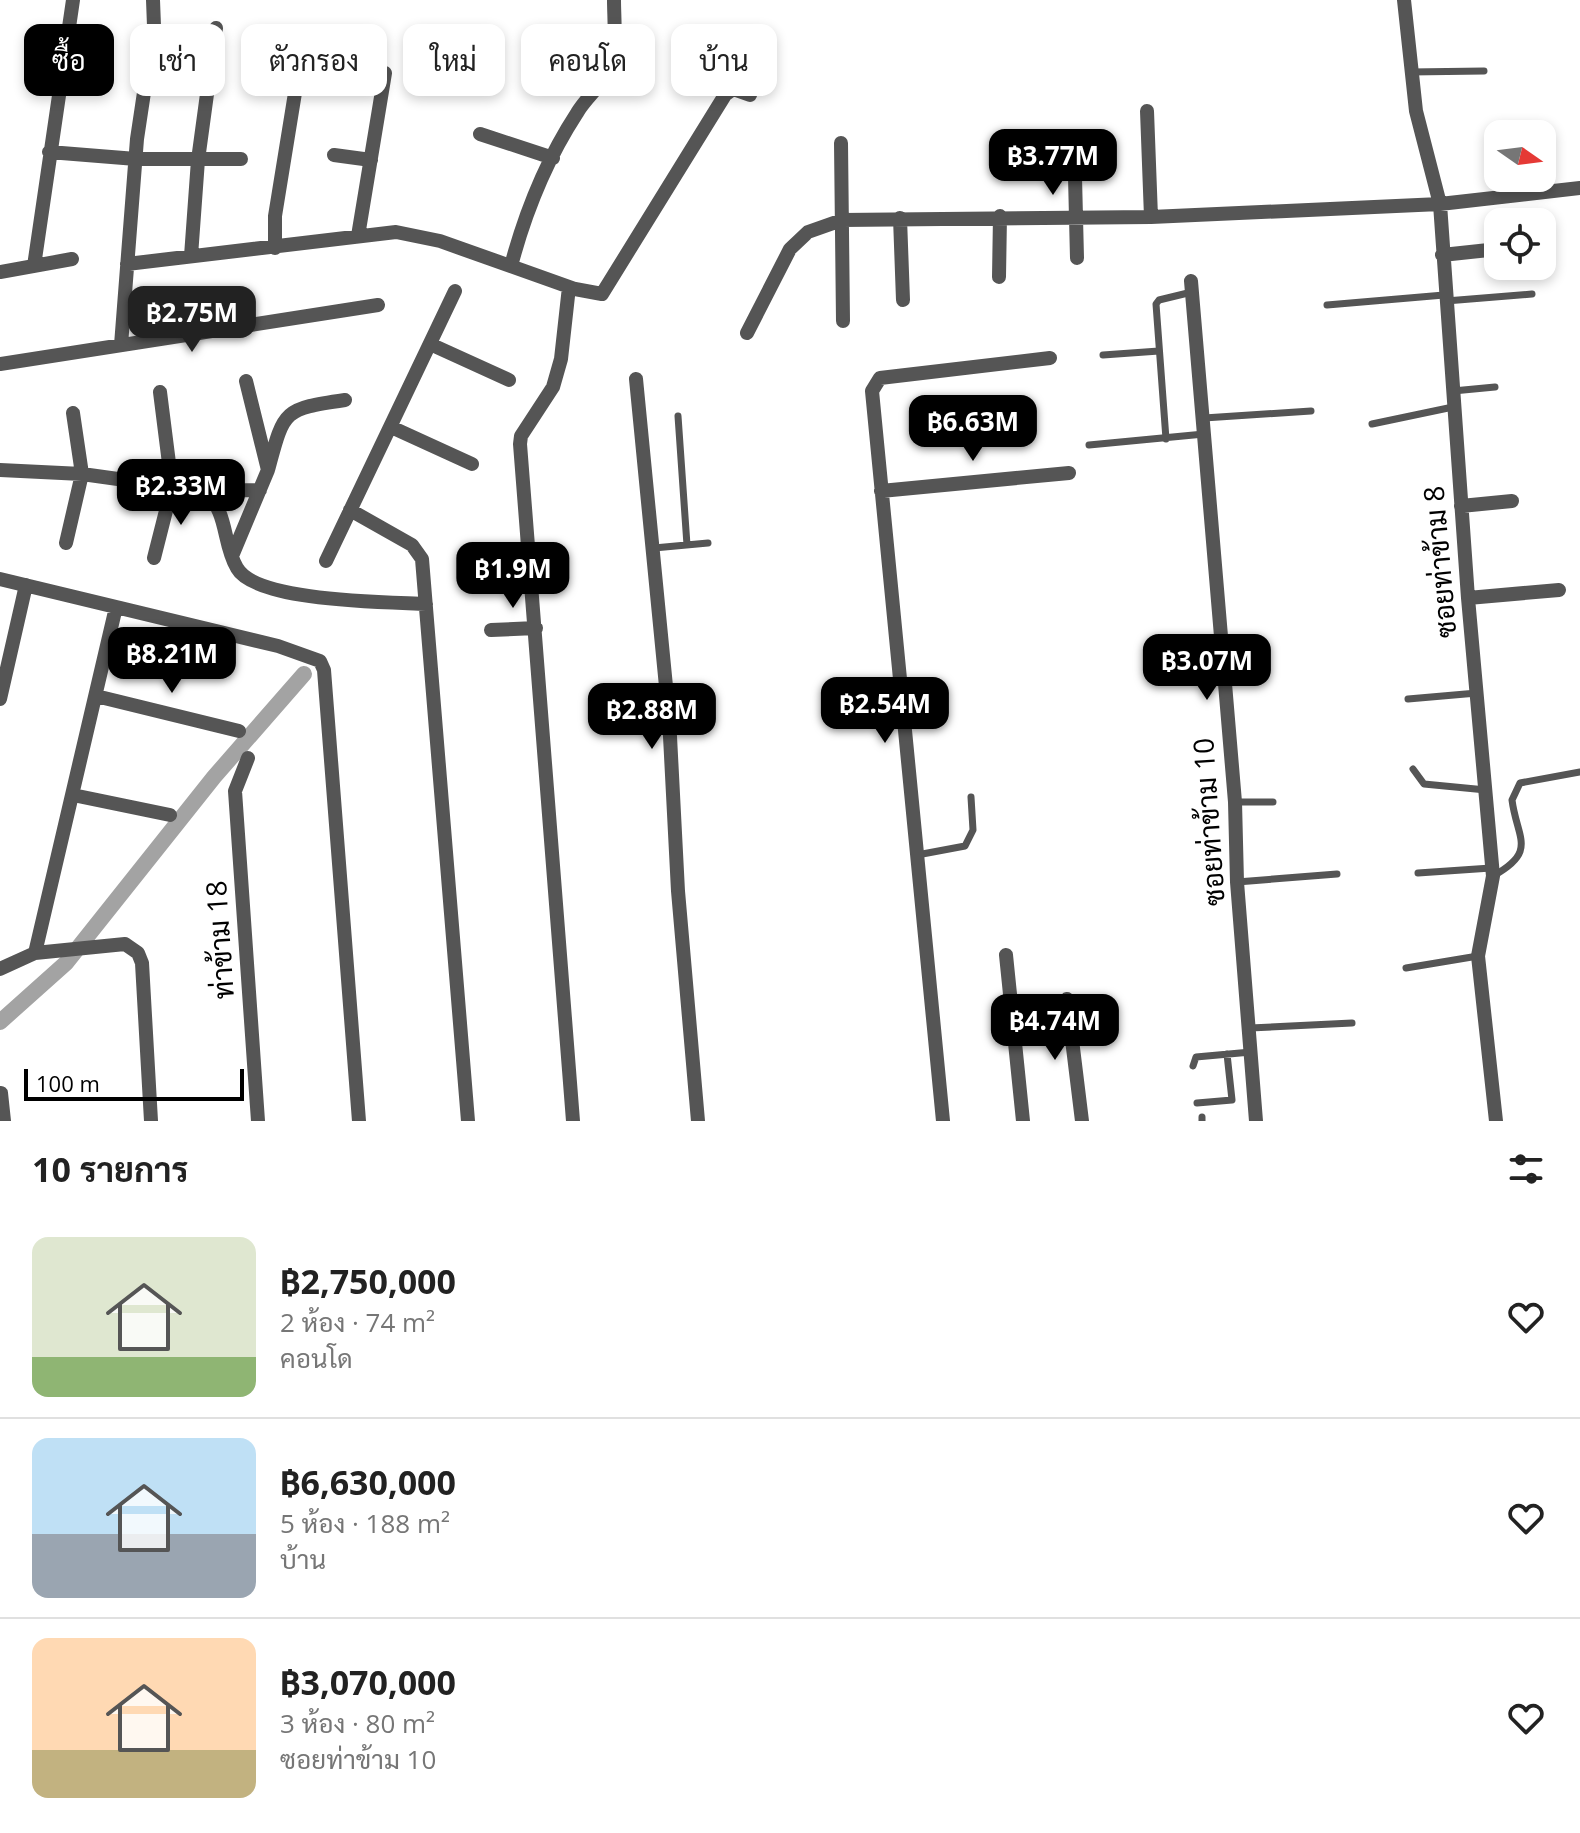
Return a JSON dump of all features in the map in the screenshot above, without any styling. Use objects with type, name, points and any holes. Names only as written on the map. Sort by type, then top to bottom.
[{"type":"street","points":[[34,266],[73,0]]},
{"type":"street","points":[[121,345],[136,159],[154,26],[153,0]]},
{"type":"street","points":[[511,266],[533,199],[553,158],[575,114],[607,73],[613,49],[614,0]]},
{"type":"street","name":"ซอยท่าข้าม 8","points":[[1404,0],[1416,111],[1440,204],[1452,399],[1493,872],[1478,956],[1496,1121]]},
{"type":"street","points":[[191,256],[198,160],[207,96]]},
{"type":"street","points":[[275,248],[275,216],[294,96]]},
{"type":"street","points":[[358,236],[381,96]]},
{"type":"street","points":[[127,264],[358,236],[410,233],[569,287],[602,294],[724,96]]},
{"type":"street","points":[[1147,111],[1151,217]]},
{"type":"street","points":[[480,134],[553,158]]},
{"type":"street","points":[[1074,136],[1077,258]]},
{"type":"street","points":[[841,143],[843,321]]},
{"type":"street","points":[[49,152],[136,159],[241,159]]},
{"type":"street","points":[[334,155],[371,160]]},
{"type":"street","points":[[747,333],[790,249],[808,232],[842,220],[1000,216],[1151,217],[1440,204],[1580,192]]},
{"type":"street","points":[[999,277],[1000,216]]},
{"type":"street","points":[[900,218],[903,300]]},
{"type":"street","points":[[1442,255],[1484,250]]},
{"type":"street","points":[[0,272],[72,259]]},
{"type":"street","name":"ซอยท่าข้าม 10","points":[[1192,286],[1235,802],[1237,882],[1256,1121]]},
{"type":"street","points":[[569,287],[561,359],[553,387],[521,436],[520,444],[573,1121]]},
{"type":"street","points":[[326,561],[455,291]]},
{"type":"street","points":[[0,364],[378,305]]},
{"type":"street","points":[[430,344],[509,380]]},
{"type":"street","points":[[943,1121],[872,391],[877,380],[1050,358]]},
{"type":"street","points":[[636,379],[654,548],[698,1121]]},
{"type":"street","points":[[246,381],[268,470]]},
{"type":"street","points":[[154,558],[172,487],[160,392]]},
{"type":"street","points":[[232,556],[268,470],[277,433],[286,417],[307,406],[345,400]]},
{"type":"street","points":[[66,543],[82,474],[73,413]]},
{"type":"street","points":[[391,427],[472,464]]},
{"type":"street","points":[[0,470],[82,474],[204,491],[260,490]]},
{"type":"street","points":[[881,491],[1069,473]]},
{"type":"street","points":[[204,491],[221,512],[235,566],[246,578],[318,599],[426,604]]},
{"type":"street","points":[[1461,506],[1512,501]]},
{"type":"street","points":[[350,510],[418,550],[422,559],[468,1121]]},
{"type":"street","points":[[0,579],[278,646],[320,661],[324,670],[359,1121]]},
{"type":"street","points":[[0,699],[26,585]]},
{"type":"street","points":[[1468,598],[1559,590]]},
{"type":"street","points":[[35,953],[116,607]]},
{"type":"street","points":[[491,630],[536,628]]},
{"type":"street","points":[[96,696],[239,731]]},
{"type":"street","name":"ท่าข้าม 18","points":[[248,758],[235,791],[258,1121]]},
{"type":"street","points":[[73,795],[170,815]]},
{"type":"street","points":[[0,969],[35,953],[79,947],[125,944],[138,953],[142,963],[151,1121]]},
{"type":"street","points":[[1006,955],[1023,1121]]},
{"type":"street","points":[[1067,999],[1082,1121]]},
{"type":"street","points":[[1,1093],[4,1121]]},
{"type":"lane","points":[[1410,72],[1484,71]]},
{"type":"lane","points":[[1166,439],[1156,304],[1192,286]]},
{"type":"lane","points":[[1327,305],[1532,294]]},
{"type":"lane","points":[[1103,355],[1159,351]]},
{"type":"lane","points":[[1372,424],[1495,387]]},
{"type":"lane","points":[[1204,418],[1311,411]]},
{"type":"lane","points":[[678,416],[687,545]]},
{"type":"lane","points":[[1089,445],[1204,434]]},
{"type":"lane","points":[[654,548],[708,543]]},
{"type":"lane","points":[[1408,699],[1477,693]]},
{"type":"lane","points":[[1413,769],[1424,784],[1437,788],[1486,790]]},
{"type":"lane","points":[[1418,873],[1493,872],[1508,868],[1520,854],[1521,831],[1513,808],[1513,792],[1529,780],[1580,772]]},
{"type":"lane","points":[[917,855],[965,846],[973,830],[971,797]]},
{"type":"lane","points":[[1235,802],[1273,802]]},
{"type":"lane","points":[[1237,882],[1337,874]]},
{"type":"lane","points":[[1406,968],[1478,956]]},
{"type":"lane","points":[[1250,1028],[1352,1023]]},
{"type":"lane","points":[[1193,1066],[1196,1057],[1251,1052]]},
{"type":"lane","points":[[1197,1103],[1232,1100],[1227,1054]]},
{"type":"waterway","points":[[0,1022],[66,963],[214,777],[304,674]]}]
